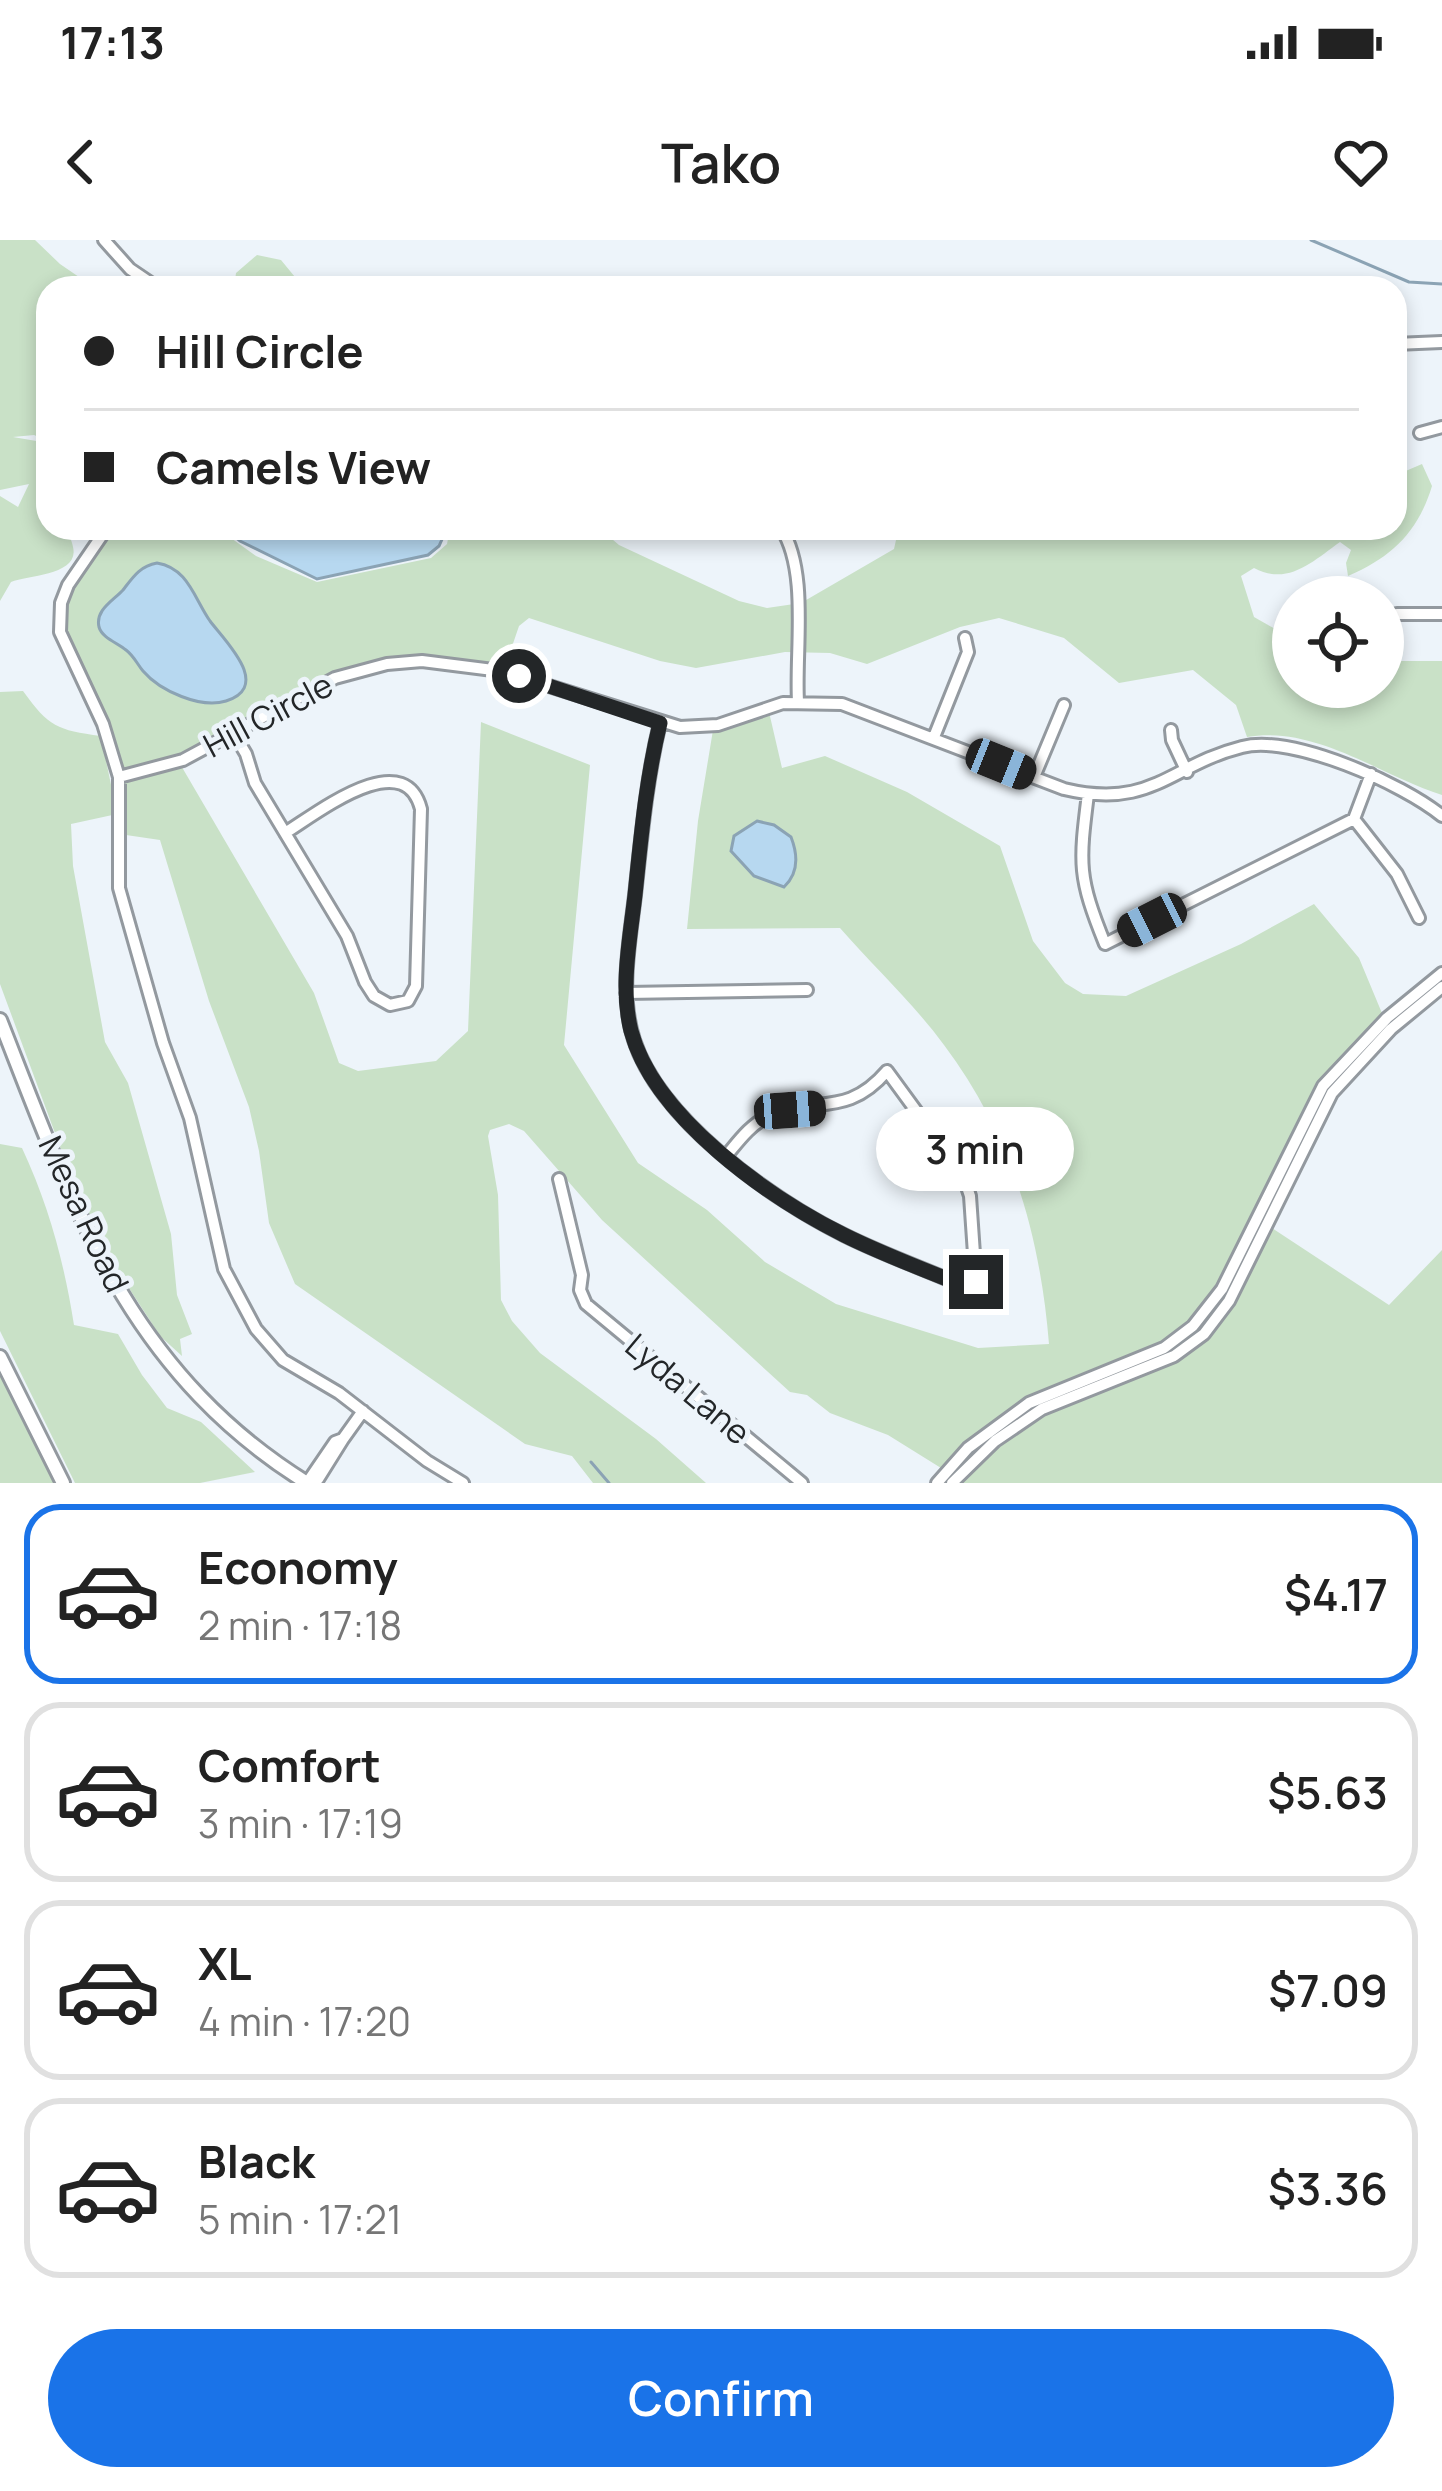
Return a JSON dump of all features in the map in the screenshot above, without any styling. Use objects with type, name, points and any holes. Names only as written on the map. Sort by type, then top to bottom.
[{"type":"main road","name":"Mesa Road","points":[[0,1020],[80,1221],[141,1326],[237,1432],[307,1483]]},
{"type":"main road","points":[[0,1357],[63,1483]]},
{"type":"street","points":[[104,240],[140,276]]},
{"type":"street","points":[[1407,343],[1442,342]]},
{"type":"street","points":[[1420,434],[1442,427]]},
{"type":"street","points":[[99,540],[68,585],[60,623],[66,650],[103,724],[119,777],[119,888],[163,1043],[190,1118],[224,1269],[249,1318],[273,1351],[463,1483]]},
{"type":"street","points":[[787,540],[800,634],[798,701]]},
{"type":"street","points":[[1404,614],[1442,614]]},
{"type":"street","points":[[934,737],[968,652],[965,638]]},
{"type":"street","name":"Hill Circle","points":[[119,777],[173,765],[334,678],[387,664],[422,661],[501,671],[660,723],[692,728],[798,701],[855,707],[1088,794],[1136,792],[1229,751],[1265,744],[1371,774],[1442,816]]},
{"type":"street","points":[[1034,777],[1064,705]]},
{"type":"street","points":[[660,723],[649,770],[626,993],[632,1032],[648,1070],[688,1120],[726,1156],[796,1209],[848,1237],[962,1285],[976,1282],[968,1185],[887,1071],[877,1083],[840,1104],[780,1112],[763,1119],[726,1156]]},
{"type":"street","points":[[1171,730],[1187,772]]},
{"type":"street","points":[[233,732],[255,783],[347,937],[369,989],[390,1005],[408,1001],[416,986],[421,809],[415,794],[401,783],[373,783],[285,832]]},
{"type":"street","points":[[1088,794],[1081,874],[1085,897],[1105,944],[1354,819],[1371,774]]},
{"type":"street","points":[[1354,819],[1397,874],[1419,918]]},
{"type":"street","points":[[937,1483],[968,1448],[1029,1402],[1164,1348],[1193,1326],[1222,1289],[1323,1086],[1387,1018],[1442,973]]},
{"type":"street","points":[[952,1483],[995,1441],[1042,1409],[1174,1356],[1204,1334],[1229,1301],[1332,1093],[1391,1029],[1442,986]]},
{"type":"street","points":[[626,993],[808,990]]},
{"type":"street","name":"Lyda Lane","points":[[559,1179],[582,1275],[580,1290],[592,1310],[802,1483]]},
{"type":"street","points":[[307,1483],[363,1411]]},
{"type":"green space","points":[[0,240],[35,240],[78,276],[36,276],[36,436],[13,437],[36,441],[36,540],[70,540],[73,556],[61,569],[11,582],[0,601],[0,496],[18,507],[29,484],[0,490]]},
{"type":"green space","points":[[257,255],[281,260],[294,276],[236,276]]},
{"type":"green space","points":[[1422,464],[1432,486],[1407,534],[1407,470]]},
{"type":"green space","points":[[104,540],[234,540],[256,556],[317,582],[431,558],[448,540],[613,540],[739,601],[767,608],[801,603],[894,549],[896,540],[1402,540],[1348,576],[1351,550],[1340,542],[1289,573],[1254,568],[1241,576],[1254,617],[1272,627],[1272,708],[1404,708],[1404,661],[1442,661],[1442,795],[1323,745],[1273,735],[1247,737],[1236,705],[1193,670],[1119,683],[1064,638],[999,618],[960,627],[867,664],[830,653],[785,652],[696,668],[660,661],[529,618],[519,626],[505,667],[410,658],[369,664],[295,692],[176,757],[314,993],[339,1063],[358,1071],[436,1061],[468,1031],[481,722],[590,765],[564,1045],[638,1163],[707,1210],[765,1262],[836,1304],[978,1348],[1049,1344],[1038,1263],[1004,1150],[967,1079],[907,1000],[840,928],[687,929],[713,730],[769,712],[782,768],[825,756],[907,792],[1000,846],[1033,941],[1065,983],[1083,994],[1126,996],[1241,944],[1314,904],[1359,958],[1384,1018],[1323,1080],[1255,1217],[1389,1305],[1442,1250],[1442,1483],[933,1483],[941,1468],[888,1435],[830,1413],[807,1395],[790,1392],[602,1220],[524,1131],[509,1124],[490,1130],[488,1136],[498,1195],[501,1300],[512,1321],[540,1353],[656,1439],[706,1483],[593,1483],[572,1456],[525,1444],[295,1284],[269,1223],[249,1107],[209,1001],[160,840],[126,835],[125,785],[116,748],[68,638],[69,597]]},
{"type":"green space","points":[[23,691],[55,725],[101,736],[117,814],[71,824],[73,866],[105,1042],[128,1083],[171,1234],[177,1295],[192,1334],[180,1339],[182,1356],[160,1336],[90,1228],[0,984],[0,692]]},
{"type":"green space","points":[[0,1144],[22,1148],[32,1170],[54,1235],[74,1325],[118,1334],[167,1408],[201,1422],[255,1472],[200,1483],[75,1483],[0,1331]]},
{"type":"green space","points":[[0,1368],[59,1483],[0,1483]]},
{"type":"water","points":[[442,540],[428,555],[317,579],[240,541]]},
{"type":"water","points":[[157,563],[183,577],[241,662],[245,685],[239,694],[216,703],[170,691],[101,631],[98,621],[106,606],[137,573]]},
{"type":"water","points":[[757,821],[774,825],[791,837],[796,864],[784,887],[754,876],[731,851],[734,836]]},
{"type":"waterway","points":[[1311,240],[1395,276]]},
{"type":"waterway","points":[[1407,281],[1442,284]]},
{"type":"waterway","points":[[591,1462],[609,1483]]},
{"type":"route","points":[[519,676],[660,723],[649,770],[626,984],[632,1032],[641,1057],[668,1099],[726,1156],[796,1209],[848,1237],[962,1285],[976,1282]]}]
